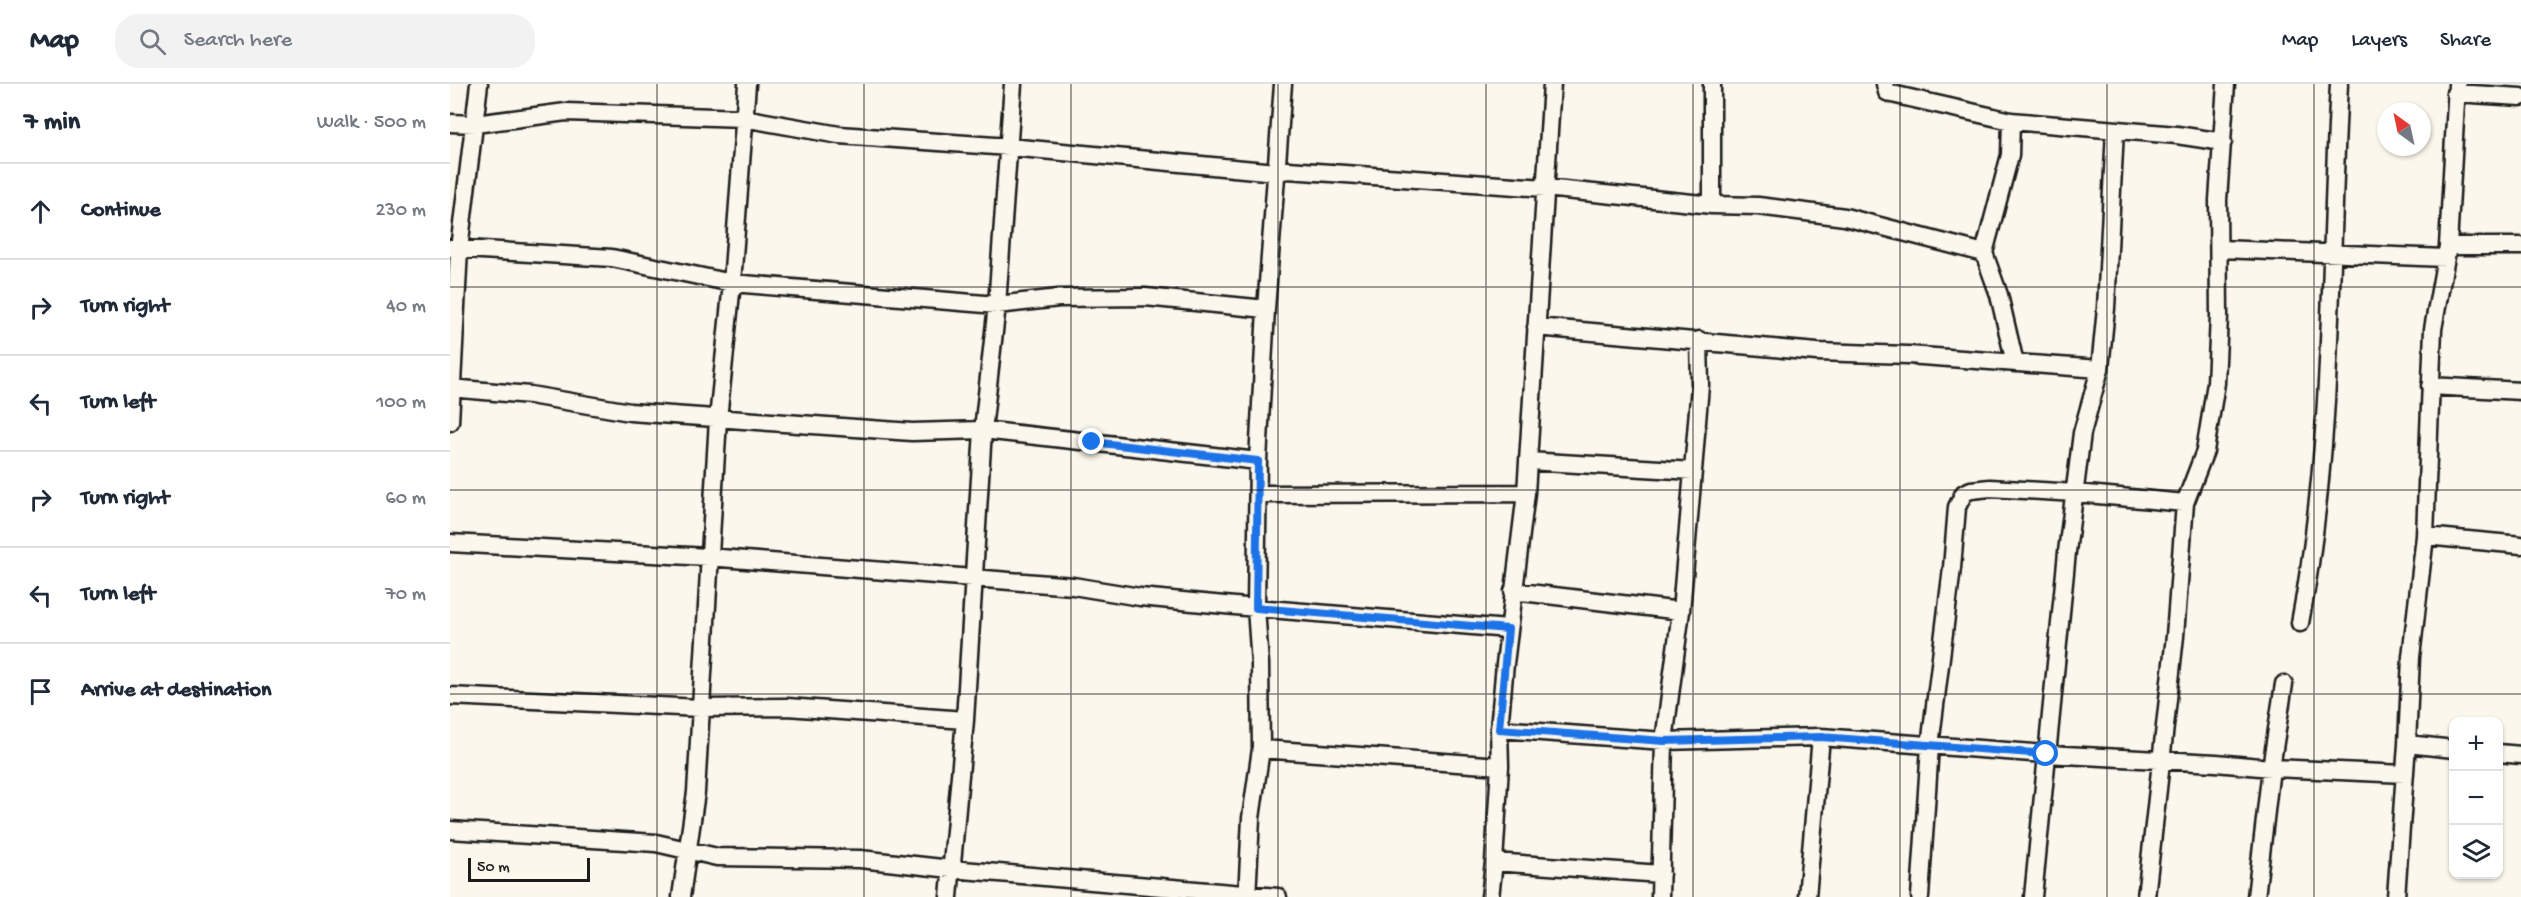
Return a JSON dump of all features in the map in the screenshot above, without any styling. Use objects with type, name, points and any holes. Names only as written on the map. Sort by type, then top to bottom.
[{"type":"street","points":[[450,422],[454,248],[475,124],[479,84]]},
{"type":"street","points":[[681,897],[696,792],[708,557],[747,84]]},
{"type":"street","points":[[949,897],[965,720],[983,430],[997,305],[1013,84]]},
{"type":"street","points":[[1247,895],[1251,818],[1261,749],[1260,664],[1256,608],[1258,461],[1282,84]]},
{"type":"street","points":[[1490,897],[1500,766],[1499,729],[1508,629],[1526,493],[1552,84]]},
{"type":"street","points":[[1712,84],[1712,205]]},
{"type":"street","points":[[1885,84],[1887,92],[1892,94],[2011,121],[2223,142]]},
{"type":"street","points":[[2146,897],[2175,636],[2185,503],[2205,451],[2216,383],[2220,249],[2218,200],[2226,84]]},
{"type":"street","points":[[2300,623],[2310,570],[2322,473],[2339,84]]},
{"type":"street","points":[[2396,897],[2411,657],[2426,536],[2433,329],[2446,252],[2456,89],[2521,97]]},
{"type":"street","points":[[450,123],[475,124],[566,112],[743,118],[840,135],[1010,147],[1276,172],[1288,170],[1545,188],[1712,205],[1758,206],[1845,217],[1984,254]]},
{"type":"street","points":[[2011,121],[2010,155],[1984,254],[1999,295],[2015,363]]},
{"type":"street","points":[[2033,897],[2067,552],[2082,433],[2100,369],[2106,308],[2115,130]]},
{"type":"street","points":[[2220,249],[2332,254],[2446,252],[2521,246]]},
{"type":"street","points":[[454,248],[612,258],[732,284],[997,305],[1059,298],[1145,297],[1266,309]]},
{"type":"street","points":[[1536,327],[1817,352],[1908,355],[2100,369]]},
{"type":"street","points":[[1660,897],[1664,741],[1681,611],[1701,385],[1699,340]]},
{"type":"street","points":[[2430,386],[2521,391]]},
{"type":"street","points":[[451,388],[530,395],[630,412],[912,432],[983,430],[1258,461]]},
{"type":"street","points":[[1528,461],[1693,471]]},
{"type":"street","points":[[1920,897],[1930,746],[1952,568],[1957,507],[1964,494],[1971,490],[1990,488],[2185,503]]},
{"type":"street","points":[[1258,494],[1526,493]]},
{"type":"street","points":[[2426,536],[2521,545]]},
{"type":"street","points":[[450,543],[708,557],[1073,586],[1140,597],[1508,629]]},
{"type":"street","points":[[1513,591],[1681,611]]},
{"type":"street","points":[[2256,897],[2271,768],[2284,684]]},
{"type":"street","points":[[450,696],[700,708],[788,707],[965,720]]},
{"type":"street","points":[[1499,729],[1664,741],[1821,737],[1930,746],[1994,748],[2046,754],[2405,774]]},
{"type":"street","points":[[1807,897],[1821,737]]},
{"type":"street","points":[[2407,744],[2449,748]]},
{"type":"street","points":[[1261,749],[1500,766]]},
{"type":"street","points":[[2503,753],[2521,755]]},
{"type":"street","points":[[450,830],[656,843],[717,857],[860,859],[1278,897]]},
{"type":"street","points":[[1494,862],[1661,874]]},
{"type":"route","points":[[1092,442],[1258,461],[1256,608],[1508,629],[1499,729],[1664,741],[1821,737],[1930,746],[1994,748],[2046,754]]}]
